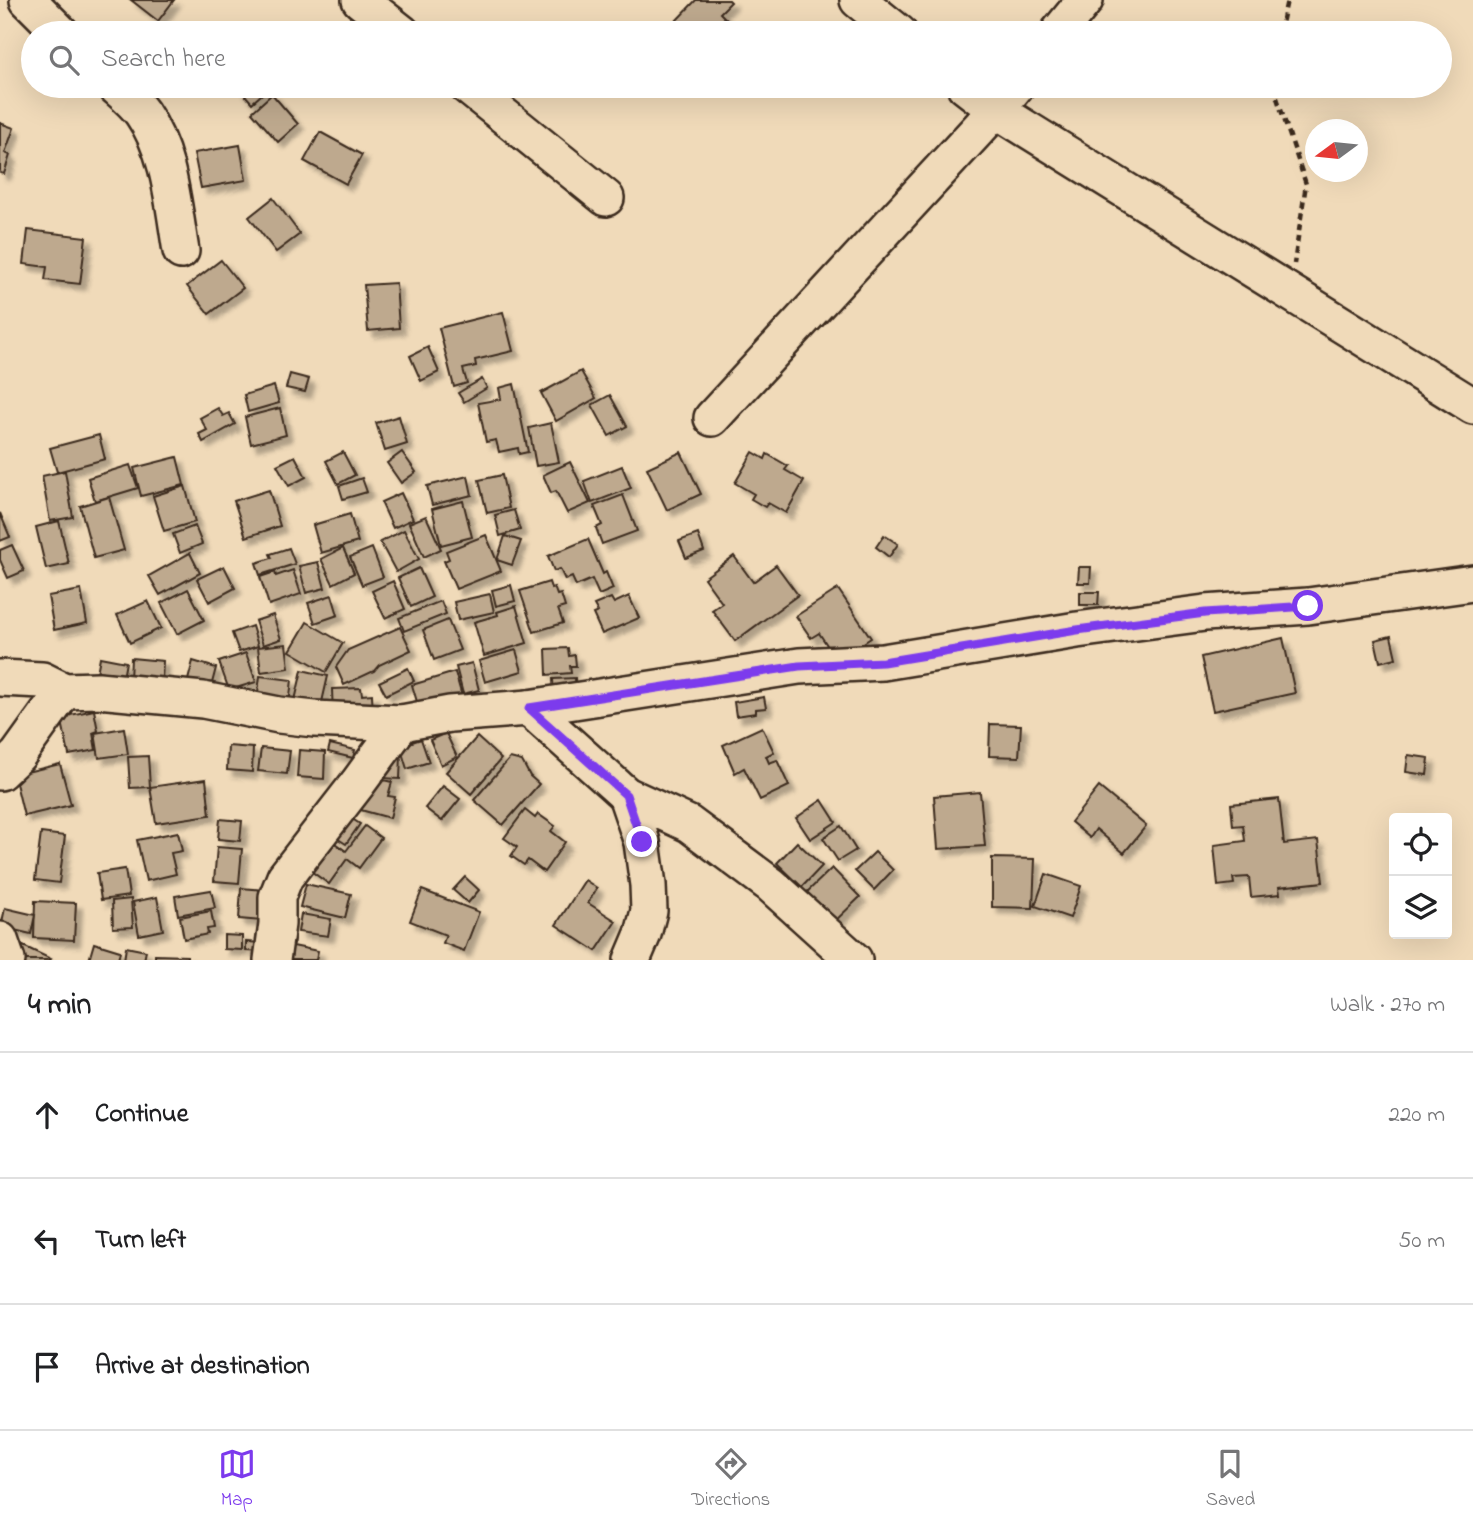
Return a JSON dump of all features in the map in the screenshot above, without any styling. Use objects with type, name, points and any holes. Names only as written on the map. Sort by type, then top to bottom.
[{"type":"street","points":[[27,0],[49,21]]},
{"type":"street","points":[[360,0],[387,21]]},
{"type":"street","points":[[858,0],[884,21]]},
{"type":"street","points":[[1068,21],[1085,0]]},
{"type":"street","points":[[127,98],[141,111],[158,142],[166,164],[181,251]]},
{"type":"street","points":[[482,98],[606,198]]},
{"type":"street","points":[[712,418],[1006,98],[1289,292],[1473,406]]},
{"type":"street","points":[[0,678],[42,680],[64,691],[98,690],[203,700],[314,719],[402,723],[450,714],[529,708],[799,666],[883,662],[1077,630],[1205,613],[1308,606],[1473,583]]},
{"type":"street","points":[[0,772],[18,755],[64,691]]},
{"type":"street","points":[[529,708],[626,795],[689,824],[771,885],[854,960]]},
{"type":"street","points":[[272,960],[278,897],[285,877],[402,723]]},
{"type":"street","points":[[626,795],[642,842],[649,911],[632,960]]},
{"type":"street","points":[[0,940],[7,960]]},
{"type":"path","points":[[1283,21],[1287,0]]},
{"type":"path","points":[[1277,98],[1306,184],[1289,292]]},
{"type":"building","points":[[131,0],[174,0],[158,21]]},
{"type":"building","points":[[696,0],[731,2],[720,13],[726,21],[676,21]]},
{"type":"building","points":[[268,98],[275,98],[298,124],[278,142],[252,112]]},
{"type":"building","points":[[0,123],[14,128],[5,153],[10,155],[4,174],[0,173]]},
{"type":"building","points":[[320,132],[362,155],[346,184],[304,161]]},
{"type":"building","points":[[240,145],[246,180],[201,188],[194,153]]},
{"type":"building","points":[[273,198],[300,234],[276,252],[249,217]]},
{"type":"building","points":[[28,230],[86,237],[80,284],[45,280],[47,267],[24,264]]},
{"type":"building","points":[[221,260],[243,288],[209,314],[187,286]]},
{"type":"building","points":[[396,283],[399,328],[368,331],[364,285]]},
{"type":"building","points":[[503,312],[513,351],[475,360],[476,366],[463,369],[467,383],[454,387],[439,328]]},
{"type":"building","points":[[428,347],[439,372],[421,381],[410,356]]},
{"type":"building","points":[[581,371],[596,398],[556,421],[541,393]]},
{"type":"building","points":[[290,374],[309,379],[305,392],[286,388]]},
{"type":"building","points":[[482,379],[487,388],[464,402],[458,393]]},
{"type":"building","points":[[514,384],[528,452],[519,454],[518,448],[499,452],[496,440],[486,442],[478,403],[501,399],[499,388]]},
{"type":"building","points":[[274,386],[279,403],[248,412],[244,395]]},
{"type":"building","points":[[610,395],[627,426],[609,436],[592,405]]},
{"type":"building","points":[[218,408],[223,416],[229,413],[235,424],[203,442],[199,434],[207,430],[200,418]]},
{"type":"building","points":[[280,408],[286,435],[251,444],[245,417]]},
{"type":"building","points":[[399,416],[407,444],[385,451],[376,423]]},
{"type":"building","points":[[551,423],[559,462],[536,466],[529,428]]},
{"type":"building","points":[[99,435],[105,459],[57,472],[50,448]]},
{"type":"building","points":[[343,452],[355,475],[338,484],[326,461]]},
{"type":"building","points":[[402,452],[416,472],[401,483],[387,463]]},
{"type":"building","points":[[681,452],[701,494],[667,510],[647,468]]},
{"type":"building","points":[[753,452],[765,459],[767,454],[788,466],[785,470],[804,481],[786,513],[768,503],[765,507],[751,499],[754,494],[735,483]]},
{"type":"building","points":[[295,456],[306,477],[289,486],[277,465]]},
{"type":"building","points":[[177,457],[184,485],[141,496],[134,468]]},
{"type":"building","points":[[570,462],[590,503],[567,513],[556,491],[551,493],[543,475]]},
{"type":"building","points":[[130,465],[138,488],[95,501],[88,478]]},
{"type":"building","points":[[622,466],[631,488],[592,503],[584,481]]},
{"type":"building","points":[[65,471],[73,517],[50,521],[42,476]]},
{"type":"building","points":[[502,475],[509,508],[487,513],[479,480]]},
{"type":"building","points":[[468,476],[472,495],[432,505],[427,486]]},
{"type":"building","points":[[362,478],[367,492],[343,499],[339,486]]},
{"type":"building","points":[[185,486],[195,522],[164,531],[153,496]]},
{"type":"building","points":[[269,490],[280,526],[246,537],[234,501]]},
{"type":"building","points":[[401,493],[413,519],[393,528],[381,502]]},
{"type":"building","points":[[623,495],[637,531],[602,544],[596,528],[602,525],[594,506]]},
{"type":"building","points":[[109,497],[124,550],[94,558],[80,506]]},
{"type":"building","points":[[463,501],[472,537],[441,545],[432,509]]},
{"type":"building","points":[[514,510],[520,530],[500,536],[495,515]]},
{"type":"building","points":[[0,513],[10,537],[0,541]]},
{"type":"building","points":[[350,514],[358,542],[321,553],[313,525]]},
{"type":"building","points":[[426,516],[441,549],[424,557],[409,523]]},
{"type":"building","points":[[59,521],[69,564],[46,569],[36,527]]},
{"type":"building","points":[[195,526],[202,544],[180,553],[173,534]]},
{"type":"building","points":[[404,530],[419,559],[396,572],[380,542]]},
{"type":"building","points":[[698,534],[704,551],[686,558],[679,541]]},
{"type":"building","points":[[486,535],[501,571],[456,589],[444,561],[449,559],[446,551]]},
{"type":"building","points":[[884,535],[898,544],[889,557],[876,547]]},
{"type":"building","points":[[505,536],[521,541],[512,565],[497,560]]},
{"type":"building","points":[[588,539],[603,574],[606,572],[613,589],[599,595],[592,579],[576,586],[572,577],[565,580],[560,569],[554,571],[548,556]]},
{"type":"building","points":[[12,545],[24,571],[8,578],[0,560],[0,550]]},
{"type":"building","points":[[289,548],[295,564],[260,575],[256,563],[272,558],[270,554]]},
{"type":"building","points":[[343,548],[354,573],[333,584],[321,559]]},
{"type":"building","points":[[372,548],[383,577],[362,585],[350,557]]},
{"type":"building","points":[[190,553],[200,573],[160,595],[149,576]]},
{"type":"building","points":[[734,556],[753,582],[776,565],[798,595],[735,641],[712,610],[722,603],[704,578]]},
{"type":"building","points":[[318,562],[325,588],[306,593],[299,566]]},
{"type":"building","points":[[224,566],[235,588],[209,602],[197,579]]},
{"type":"building","points":[[1079,567],[1091,567],[1090,583],[1078,583]]},
{"type":"building","points":[[419,568],[432,597],[411,607],[398,578]]},
{"type":"building","points":[[293,570],[301,594],[269,605],[260,577],[275,572],[276,576]]},
{"type":"building","points":[[393,581],[405,609],[385,618],[372,591]]},
{"type":"building","points":[[549,582],[557,595],[561,594],[565,607],[558,609],[563,623],[534,632],[520,591]]},
{"type":"building","points":[[511,585],[515,601],[496,606],[492,590]]},
{"type":"building","points":[[188,589],[204,620],[177,634],[161,603]]},
{"type":"building","points":[[838,589],[871,638],[837,660],[819,633],[811,638],[796,616]]},
{"type":"building","points":[[81,590],[87,623],[54,630],[48,596]]},
{"type":"building","points":[[1080,592],[1099,592],[1098,605],[1080,605]]},
{"type":"building","points":[[490,594],[494,612],[458,620],[454,602]]},
{"type":"building","points":[[332,595],[338,615],[315,623],[308,603]]},
{"type":"building","points":[[629,596],[639,618],[602,634],[593,614],[598,612],[594,605],[611,598],[614,603]]},
{"type":"building","points":[[148,601],[161,628],[130,643],[117,615]]},
{"type":"building","points":[[441,601],[446,614],[404,631],[399,618]]},
{"type":"building","points":[[516,606],[527,643],[484,656],[474,622]]},
{"type":"building","points":[[273,615],[281,639],[263,645],[255,621]]},
{"type":"building","points":[[448,620],[460,650],[434,660],[423,630]]},
{"type":"building","points":[[307,622],[343,643],[326,672],[290,651]]},
{"type":"building","points":[[252,626],[258,646],[239,652],[232,633]]},
{"type":"building","points":[[400,627],[411,650],[344,685],[336,667],[348,650]]},
{"type":"building","points":[[1391,636],[1396,658],[1380,662],[1375,640]]},
{"type":"building","points":[[1283,638],[1295,693],[1213,711],[1201,657]]},
{"type":"building","points":[[286,644],[289,668],[261,672],[258,647]]},
{"type":"building","points":[[568,648],[569,656],[575,655],[576,666],[570,666],[571,673],[547,675],[546,649]]},
{"type":"building","points":[[516,650],[522,671],[485,682],[479,661]]},
{"type":"building","points":[[246,653],[256,682],[229,690],[219,662]]},
{"type":"building","points":[[100,657],[126,662],[123,678],[97,673]]},
{"type":"building","points":[[131,658],[163,661],[162,682],[130,680]]},
{"type":"building","points":[[193,661],[216,668],[211,687],[188,680]]},
{"type":"building","points":[[472,663],[479,690],[463,694],[456,667]]},
{"type":"building","points":[[408,668],[414,681],[386,695],[379,682]]},
{"type":"building","points":[[302,670],[328,676],[319,715],[293,709]]},
{"type":"building","points":[[455,672],[463,700],[420,712],[412,685]]},
{"type":"building","points":[[260,676],[292,680],[289,704],[257,700]]},
{"type":"building","points":[[575,678],[576,697],[554,699],[553,679]]},
{"type":"building","points":[[361,688],[362,695],[372,694],[373,716],[333,718],[332,689]]},
{"type":"building","points":[[764,697],[766,708],[756,709],[756,713],[736,716],[734,702]]},
{"type":"building","points":[[94,710],[98,731],[93,733],[96,750],[69,755],[61,717]]},
{"type":"building","points":[[990,724],[1021,725],[1019,757],[989,756]]},
{"type":"building","points":[[762,727],[774,752],[766,756],[769,763],[777,760],[789,786],[760,800],[744,768],[735,773],[723,745]]},
{"type":"building","points":[[124,728],[128,754],[99,758],[95,733]]},
{"type":"building","points":[[446,733],[457,757],[441,765],[430,740]]},
{"type":"building","points":[[477,737],[501,759],[471,794],[446,772]]},
{"type":"building","points":[[421,739],[429,762],[407,769],[400,746]]},
{"type":"building","points":[[330,744],[355,750],[353,758],[328,752]]},
{"type":"building","points":[[228,746],[253,748],[252,772],[227,770]]},
{"type":"building","points":[[261,748],[290,751],[287,774],[258,771]]},
{"type":"building","points":[[299,750],[325,752],[324,779],[297,777]]},
{"type":"building","points":[[383,754],[401,755],[400,779],[382,778]]},
{"type":"building","points":[[1408,755],[1429,758],[1427,775],[1406,772]]},
{"type":"building","points":[[148,756],[150,787],[130,788],[128,757]]},
{"type":"building","points":[[510,758],[522,761],[530,776],[539,784],[503,825],[474,800]]},
{"type":"building","points":[[60,764],[71,805],[24,816],[14,775]]},
{"type":"building","points":[[366,776],[392,782],[388,796],[395,797],[390,818],[357,809]]},
{"type":"building","points":[[206,779],[210,815],[156,823],[150,787]]},
{"type":"building","points":[[443,786],[460,799],[442,821],[425,808]]},
{"type":"building","points":[[1099,787],[1146,826],[1124,853],[1096,829],[1090,838],[1071,822]]},
{"type":"building","points":[[980,792],[985,846],[938,849],[934,796]]},
{"type":"building","points":[[1279,799],[1284,844],[1318,840],[1323,882],[1279,887],[1280,894],[1251,897],[1249,877],[1233,878],[1234,884],[1218,886],[1214,845],[1245,841],[1243,825],[1233,826],[1231,804]]},
{"type":"building","points":[[822,800],[836,822],[810,839],[796,818]]},
{"type":"building","points":[[525,810],[535,818],[538,814],[555,826],[551,831],[565,842],[544,872],[528,860],[524,865],[511,856],[517,847],[504,838]]},
{"type":"building","points":[[346,815],[360,824],[346,844],[332,835]]},
{"type":"building","points":[[220,819],[242,821],[240,841],[218,839]]},
{"type":"building","points":[[365,826],[381,838],[359,868],[347,859],[329,884],[308,869],[329,839],[346,851]]},
{"type":"building","points":[[841,826],[856,850],[838,861],[823,838]]},
{"type":"building","points":[[178,832],[182,851],[171,853],[176,874],[146,881],[137,840]]},
{"type":"building","points":[[41,833],[65,836],[59,883],[35,880]]},
{"type":"building","points":[[797,842],[822,866],[802,887],[777,863]]},
{"type":"building","points":[[217,847],[242,849],[239,883],[214,881]]},
{"type":"building","points":[[875,852],[893,870],[874,890],[855,871]]},
{"type":"building","points":[[992,858],[1035,859],[1033,908],[992,907]]},
{"type":"building","points":[[832,868],[860,897],[831,925],[803,896]]},
{"type":"building","points":[[125,869],[129,896],[101,900],[97,873]]},
{"type":"building","points":[[1046,874],[1081,886],[1070,918],[1035,906]]},
{"type":"building","points":[[465,877],[479,890],[468,903],[453,890]]},
{"type":"building","points":[[585,880],[597,888],[588,903],[616,921],[596,951],[556,925]]},
{"type":"building","points":[[306,884],[351,894],[345,918],[300,907]]},
{"type":"building","points":[[241,888],[265,890],[262,921],[239,919]]},
{"type":"building","points":[[211,890],[215,908],[178,915],[175,896]]},
{"type":"building","points":[[422,890],[479,912],[464,951],[443,943],[446,935],[410,921]]},
{"type":"building","points":[[157,897],[163,930],[139,935],[133,902]]},
{"type":"building","points":[[131,899],[133,927],[113,928],[112,901]]},
{"type":"building","points":[[35,901],[76,903],[74,940],[34,938]]},
{"type":"building","points":[[5,908],[35,915],[31,934],[1,927]]},
{"type":"building","points":[[211,911],[214,928],[207,929],[208,934],[184,939],[180,917]]},
{"type":"building","points":[[301,914],[331,919],[328,936],[298,932]]},
{"type":"building","points":[[224,935],[242,936],[242,950],[224,949]]},
{"type":"building","points":[[246,942],[266,943],[266,952],[246,951]]},
{"type":"building","points":[[94,943],[120,951],[118,960],[89,960]]},
{"type":"building","points":[[21,945],[51,959],[14,960]]},
{"type":"building","points":[[288,945],[318,951],[316,960],[285,960]]},
{"type":"building","points":[[126,947],[146,951],[144,960],[124,960]]},
{"type":"building","points":[[155,955],[187,956],[187,960],[155,960]]},
{"type":"route","points":[[642,842],[626,795],[529,708],[799,666],[883,662],[1077,630],[1205,613],[1308,606]]}]
